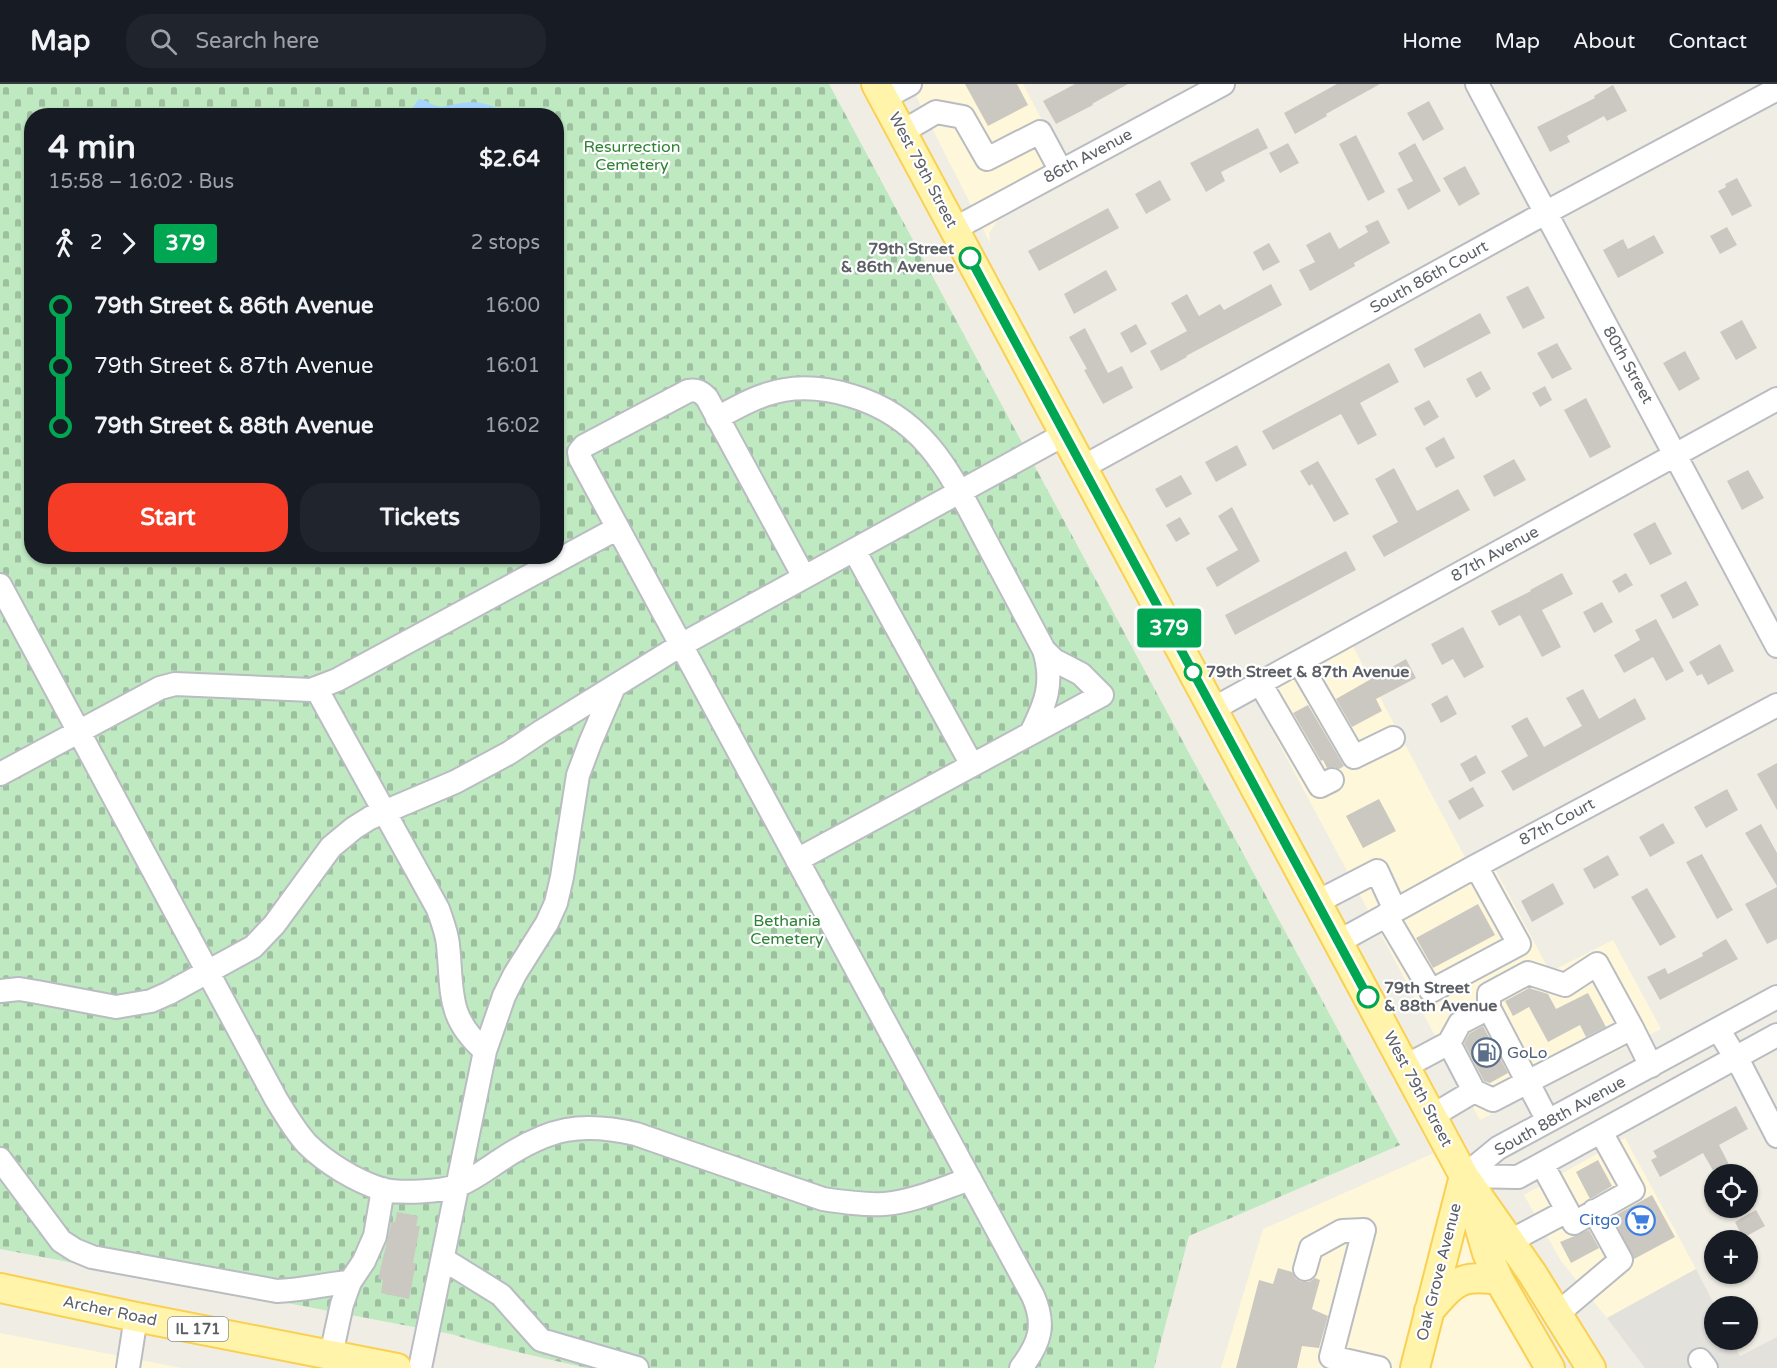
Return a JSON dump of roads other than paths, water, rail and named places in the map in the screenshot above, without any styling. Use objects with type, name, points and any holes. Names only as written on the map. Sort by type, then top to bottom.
[{"type":"main road","name":"West 79th Street","points":[[880,91],[1406,1066],[1499,1247]]},
{"type":"main road","name":"Oak Grove Avenue","points":[[1415,1368],[1464,1176]]},
{"type":"main road","points":[[1499,1247],[1499,1280],[1550,1368]]},
{"type":"main road","points":[[1499,1247],[1557,1314],[1591,1368]]},
{"type":"main road","points":[[1429,1311],[1449,1288],[1466,1280],[1477,1276],[1499,1280]]},
{"type":"main road","name":"Archer Road","points":[[0,1288],[397,1368]]},
{"type":"street","points":[[880,91],[910,84]]},
{"type":"street","name":"86th Avenue","points":[[954,229],[1223,84]]},
{"type":"street","name":"80th Street","points":[[1477,84],[1777,646]]},
{"type":"street","name":"South 86th Court","points":[[1083,467],[1545,213],[1777,89]]},
{"type":"street","points":[[902,132],[936,112],[963,117],[987,159],[1040,132],[1061,171]]},
{"type":"street","points":[[717,418],[751,400],[782,390],[809,387],[834,391],[872,402],[899,416],[919,434],[938,456],[960,492],[1044,650],[1048,666],[1047,695],[1043,710],[1031,733]]},
{"type":"street","points":[[804,577],[707,398],[701,392],[695,390],[688,392],[584,446],[579,452],[580,458],[1040,1311],[1037,1344],[1021,1368]]},
{"type":"street","name":"87th Avenue","points":[[1213,709],[1777,399]]},
{"type":"street","points":[[0,990],[19,989],[108,1005],[133,1005],[160,997],[208,972],[253,947],[265,937],[331,847],[354,828],[481,769],[681,645],[1065,434]]},
{"type":"street","points":[[564,557],[618,528]]},
{"type":"street","points":[[854,550],[972,765]]},
{"type":"street","points":[[0,774],[144,695],[175,684],[311,690],[338,680],[552,564]]},
{"type":"street","points":[[0,585],[276,1099],[307,1144],[329,1162],[382,1189],[410,1191],[458,1186],[522,1146],[547,1134],[576,1127],[607,1127],[636,1134],[823,1199],[855,1204],[886,1204],[916,1197],[970,1179]]},
{"type":"street","points":[[797,860],[1102,695],[1081,674],[1054,660],[1044,650]]},
{"type":"street","points":[[1299,662],[1354,757],[1394,738]]},
{"type":"street","points":[[1260,683],[1320,786],[1332,780]]},
{"type":"street","points":[[420,1368],[485,1051],[504,996],[547,923],[556,903],[578,775],[615,687]]},
{"type":"street","points":[[316,688],[441,918],[448,943],[450,984],[458,1018],[471,1039],[485,1051]]},
{"type":"street","name":"87th Court","points":[[1338,942],[1777,705]]},
{"type":"street","points":[[1317,902],[1377,871],[1391,913],[1431,990],[1519,944],[1476,866]]},
{"type":"street","points":[[1548,1121],[1489,1008],[1489,994],[1528,973],[1565,985],[1597,964],[1651,1066]]},
{"type":"street","name":"South 88th Avenue","points":[[1464,1176],[1498,1148],[1777,997]]},
{"type":"street","points":[[1406,1066],[1449,1043],[1460,1023],[1489,1008]]},
{"type":"street","points":[[1449,1043],[1474,1091],[1493,1100],[1632,1028]]},
{"type":"street","points":[[1718,1029],[1777,1136]]},
{"type":"street","name":"South 88th Avenue","points":[[1464,1176],[1518,1177],[1777,1035]]},
{"type":"street","points":[[1432,1116],[1474,1091]]},
{"type":"street","points":[[1542,1164],[1574,1222],[1633,1190],[1601,1132]]},
{"type":"street","points":[[0,1159],[61,1241],[92,1257],[277,1291],[350,1282]]},
{"type":"street","points":[[331,1355],[342,1304],[350,1282],[364,1262],[375,1236],[382,1189]]},
{"type":"street","points":[[1499,1247],[1567,1211]]},
{"type":"street","points":[[1557,1314],[1621,1260],[1594,1211]]},
{"type":"street","points":[[1305,1269],[1311,1248],[1342,1231],[1364,1230],[1330,1362],[1379,1368]]},
{"type":"street","points":[[443,1259],[501,1295],[541,1340],[637,1368]]},
{"type":"street","points":[[128,1368],[136,1317]]},
{"type":"water","points":[[419,99],[439,107],[469,102],[482,103],[496,108],[412,108]]},
{"type":"place","name":"79th Street & 86th Avenue","points":[[970,258]]},
{"type":"place","name":"79th Street & 87th Avenue","points":[[1193,672]]},
{"type":"place","name":"79th Street & 88th Avenue","points":[[1368,997]]},
{"type":"place","name":"GoLo","points":[[1486,1053]]},
{"type":"place","name":"Citgo","points":[[1641,1220]]},
{"type":"park label","name":"Resurrection Cemetery","points":[[632,156]]},
{"type":"park label","name":"Bethania Cemetery","points":[[787,930]]}]
